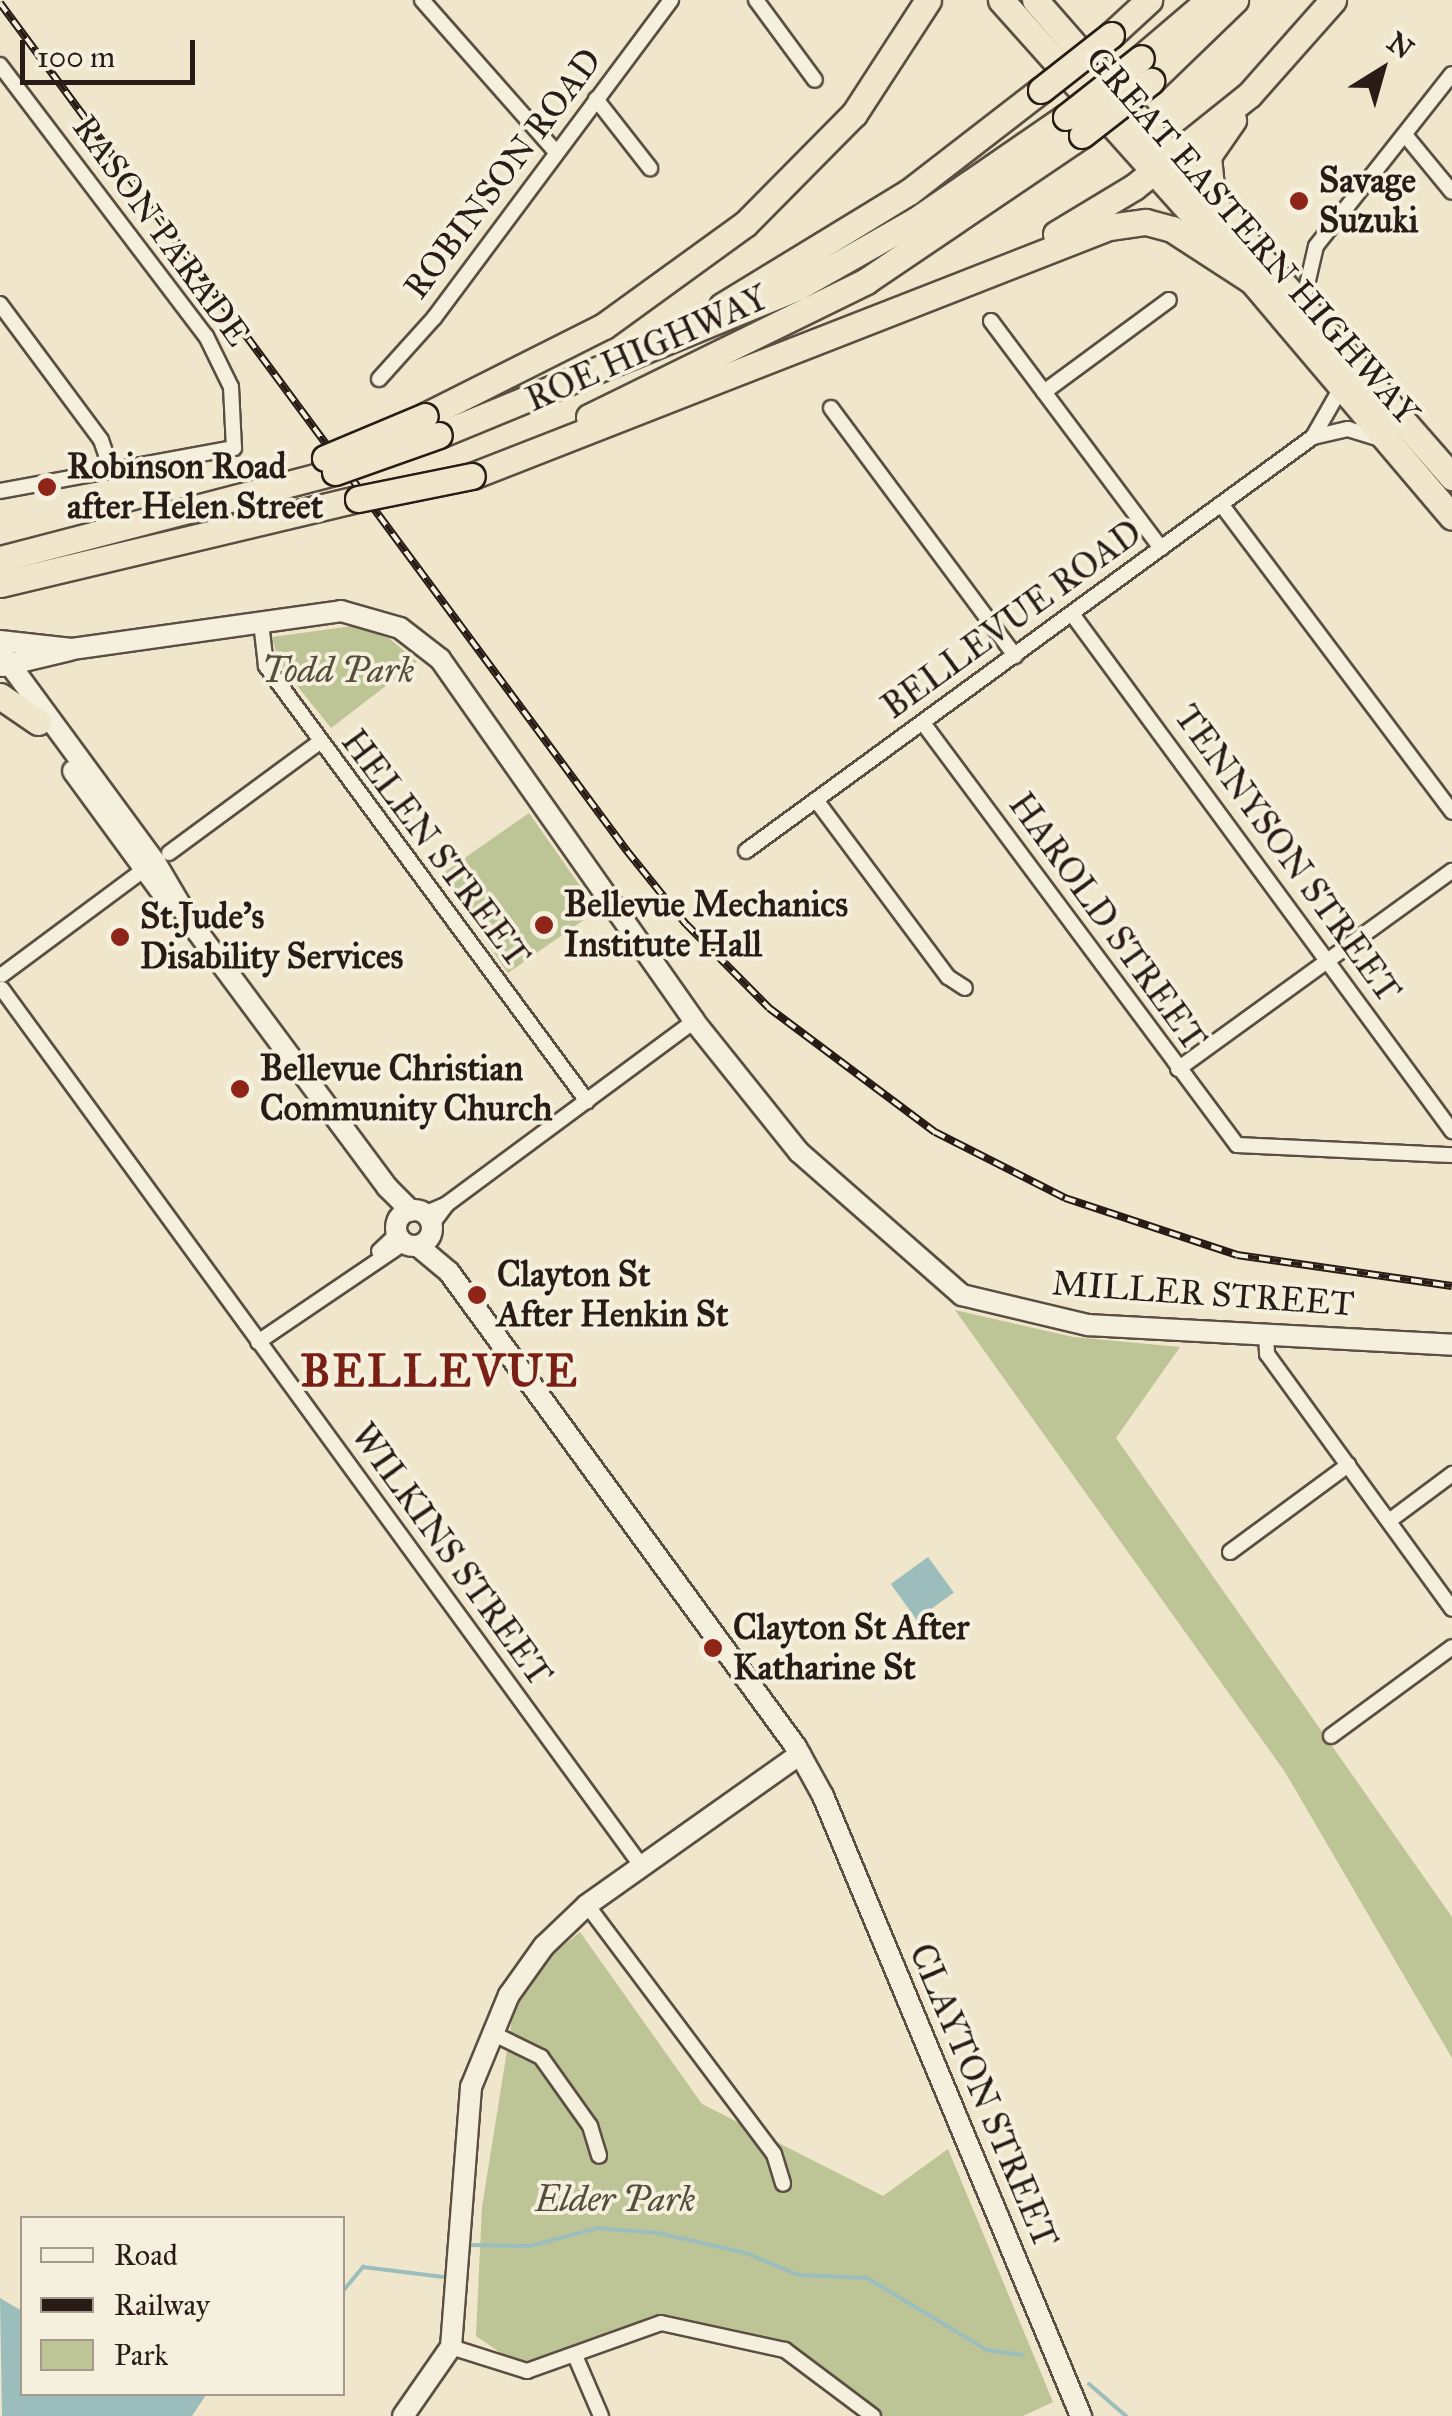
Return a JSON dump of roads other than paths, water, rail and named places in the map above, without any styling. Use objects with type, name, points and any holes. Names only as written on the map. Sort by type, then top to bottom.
[{"type":"highway","points":[[432,426],[604,326],[745,224],[854,114],[928,0]]},
{"type":"highway","name":"GREAT EASTERN HIGHWAY","points":[[1000,0],[1252,281],[1452,517]]},
{"type":"highway","name":"GREAT EASTERN HIGHWAY","points":[[1035,0],[1176,155],[1452,476]]},
{"type":"highway","points":[[1050,0],[1073,46]]},
{"type":"highway","points":[[653,346],[909,192],[1111,35],[1149,0]]},
{"type":"highway","name":"ROE HIGHWAY","points":[[1146,70],[1209,0]]},
{"type":"highway","name":"ROE HIGHWAY","points":[[0,584],[358,500],[466,470],[612,407],[805,316],[925,245],[1236,0]]},
{"type":"highway","points":[[1212,198],[1208,156],[1249,95],[1334,0]]},
{"type":"highway","points":[[918,305],[1064,229],[1155,172],[1249,95]]},
{"type":"highway","name":"ROE HIGHWAY","points":[[0,559],[330,465],[735,316],[856,256],[1074,126]]},
{"type":"highway","points":[[466,470],[1134,222],[1172,229],[1252,281]]},
{"type":"highway","points":[[0,696],[38,722]]},
{"type":"main road","points":[[0,641],[72,649],[341,611],[376,617],[440,659],[694,1021]]},
{"type":"main road","points":[[2,664],[60,658],[72,649]]},
{"type":"main road","name":"CLAYTON STREET","points":[[2,664],[38,722],[150,862]]},
{"type":"main road","name":"CLAYTON STREET","points":[[2,664],[765,1704],[822,1803],[1081,2416]]},
{"type":"main road","name":"MILLER STREET","points":[[694,1021],[799,1152],[953,1289],[998,1306],[1088,1325],[1452,1345]]},
{"type":"main road","points":[[403,2416],[451,2347],[471,2086],[492,2033],[531,1962],[587,1905],[795,1753]]},
{"type":"street","points":[[422,0],[556,152]]},
{"type":"street","name":"ROBINSON ROAD","points":[[379,379],[434,318],[671,0]]},
{"type":"street","points":[[756,0],[816,80]]},
{"type":"street","name":"RASON PARADE","points":[[0,65],[206,336],[231,388],[234,448],[111,468]]},
{"type":"street","points":[[1303,302],[1316,246],[1452,74]]},
{"type":"street","points":[[596,99],[650,168]]},
{"type":"street","points":[[1406,136],[1452,192]]},
{"type":"street","points":[[1044,392],[1169,300]]},
{"type":"street","points":[[0,304],[101,440],[111,468],[0,491]]},
{"type":"street","points":[[991,321],[1160,548]]},
{"type":"street","name":"BELLEVUE ROAD","points":[[746,852],[1313,437],[1341,388]]},
{"type":"street","points":[[830,408],[1015,656]]},
{"type":"street","points":[[1313,437],[1348,429],[1388,442]]},
{"type":"street","points":[[1221,504],[1452,812]]},
{"type":"street","name":"TENNYSON STREET","points":[[1072,614],[1452,1131]]},
{"type":"street","name":"HELEN STREET","points":[[261,622],[266,666],[318,743],[587,1101]]},
{"type":"street","name":"HAROLD STREET","points":[[923,722],[1234,1142],[1249,1148],[1452,1156]]},
{"type":"street","points":[[1,980],[150,862],[318,743]]},
{"type":"street","points":[[816,800],[948,976],[965,988]]},
{"type":"street","points":[[1178,1069],[1452,871]]},
{"type":"street","name":"WILKINS STREET","points":[[1,980],[258,1342],[640,1864]]},
{"type":"street","points":[[258,1342],[694,1021]]},
{"type":"street","points":[[1266,1334],[1267,1354],[1452,1609]]},
{"type":"street","points":[[1230,1552],[1348,1464]]},
{"type":"street","points":[[1389,1521],[1452,1474]]},
{"type":"street","points":[[1331,1736],[1452,1647]]},
{"type":"street","points":[[587,1905],[774,2154],[783,2184]]},
{"type":"street","points":[[492,2033],[541,2058],[590,2126],[599,2156]]},
{"type":"street","points":[[451,2347],[527,2371],[576,2358],[661,2322],[785,2350],[873,2416]]},
{"type":"street","points":[[576,2358],[601,2416]]},
{"type":"water","points":[[928,1557],[954,1593],[917,1620],[891,1584]]},
{"type":"water","points":[[0,2298],[20,2310],[20,2396],[205,2396],[192,2416],[2,2416]]},
{"type":"waterway","points":[[468,2245],[530,2246],[598,2228],[658,2233],[746,2253],[798,2275],[867,2278],[987,2350],[1023,2355]]},
{"type":"waterway","points":[[345,2288],[363,2267],[443,2277]]},
{"type":"waterway","points":[[1089,2384],[1126,2416]]},
{"type":"railway","points":[[0,3],[627,851],[686,924],[769,1008],[935,1132],[1065,1198],[1237,1255],[1452,1286]]},
{"type":"place","name":"Savage Suzuki","points":[[1299,201]]},
{"type":"place","name":"Robinson Road after Helen Street","points":[[47,487]]},
{"type":"place","name":"Bellevue Mechanics Institute Hall","points":[[544,925]]},
{"type":"place","name":"St.Jude's Disability Services","points":[[120,937]]},
{"type":"place","name":"Bellevue Christian Community Church","points":[[240,1089]]},
{"type":"place","name":"Clayton St After Henkin St","points":[[477,1295]]},
{"type":"place","name":"Clayton St After Katharine St","points":[[713,1648]]},
{"type":"district","name":"BELLEVUE","points":[[440,1371]]},
{"type":"park label","name":"Todd Park","points":[[338,671]]},
{"type":"park label","name":"Elder Park","points":[[615,2200]]}]
